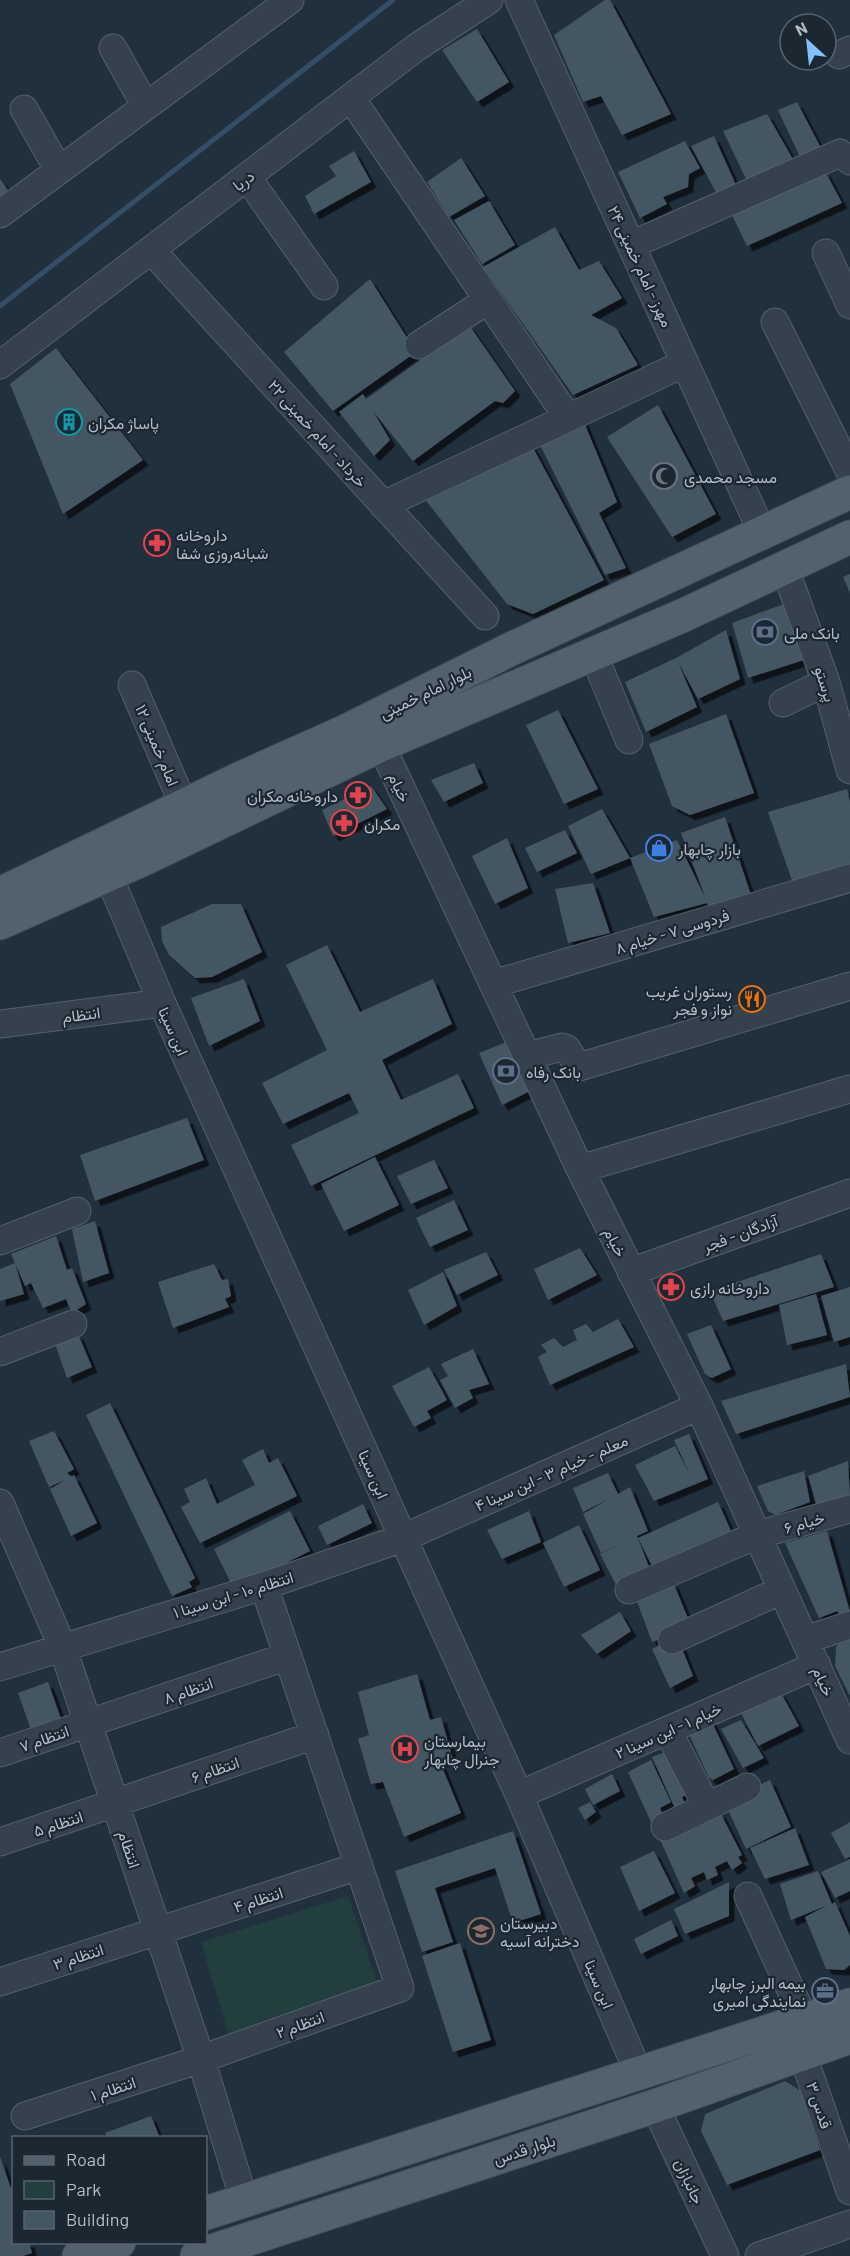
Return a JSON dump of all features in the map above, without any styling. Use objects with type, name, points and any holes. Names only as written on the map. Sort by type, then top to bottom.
[{"type":"main road","name":"بلوار امام خمینی","points":[[0,894],[850,492]]},
{"type":"main road","name":"بلوار امام خمینی","points":[[0,923],[381,745],[684,615],[784,566],[850,537]]},
{"type":"main road","points":[[207,2213],[850,2005]]},
{"type":"main road","name":"بلوار قدس","points":[[197,2256],[655,2106],[850,2037]]},
{"type":"main road","points":[[79,2256],[112,2244]]},
{"type":"street","points":[[0,214],[290,0]]},
{"type":"street","name":"دریا","points":[[0,365],[417,47],[489,0]]},
{"type":"street","name":"مهرز - امام خمینی ۲۴","points":[[519,0],[762,532]]},
{"type":"street","points":[[112,48],[145,105]]},
{"type":"street","points":[[351,98],[568,418]]},
{"type":"street","points":[[24,109],[58,169]]},
{"type":"street","points":[[631,244],[840,153],[850,161]]},
{"type":"street","points":[[246,177],[324,286]]},
{"type":"street","name":"خرداد - امام خمینی ۲۲","points":[[151,250],[485,616]]},
{"type":"street","points":[[826,253],[850,305]]},
{"type":"street","points":[[419,345],[488,300]]},
{"type":"street","points":[[775,322],[850,472]]},
{"type":"street","points":[[383,506],[685,363]]},
{"type":"street","name":"پرستو","points":[[784,566],[836,693],[850,770]]},
{"type":"street","points":[[593,653],[629,740]]},
{"type":"street","name":"امام خمینی ۱۲","points":[[132,685],[183,806]]},
{"type":"street","points":[[783,703],[836,693]]},
{"type":"street","name":"خیام","points":[[381,745],[580,1169],[699,1406],[850,1740]]},
{"type":"street","name":"ابن سینا","points":[[108,874],[162,1003],[519,1795],[639,2074]]},
{"type":"street","name":"فردوسی ۷ - خیام ۸","points":[[493,984],[850,878]]},
{"type":"street","points":[[527,1056],[562,1047],[567,1049],[579,1067],[850,986]]},
{"type":"street","name":"انتظام","points":[[0,1024],[162,1003]]},
{"type":"street","points":[[580,1169],[850,1089]]},
{"type":"street","name":"آزادگان - فجر","points":[[631,1272],[850,1193]]},
{"type":"street","points":[[0,1241],[76,1211]]},
{"type":"street","points":[[0,1352],[73,1324]]},
{"type":"street","name":"معلم - خیام ۳ - ابن سینا ۴","points":[[402,1538],[699,1406]]},
{"type":"street","name":"انتظام","points":[[0,1503],[62,1646],[201,2059],[244,2200]]},
{"type":"street","name":"خیام ۶","points":[[629,1590],[757,1535],[850,1509]]},
{"type":"street","name":"انتظام ۱۰ - ابن سینا ۱","points":[[0,1667],[62,1646],[264,1586],[402,1538]]},
{"type":"street","points":[[264,1586],[359,1866]]},
{"type":"street","points":[[672,1640],[782,1590]]},
{"type":"street","points":[[805,1640],[850,1625]]},
{"type":"street","name":"انتظام ۸","points":[[88,1724],[288,1656]]},
{"type":"street","name":"خیام ۱ - این سینا ۲","points":[[519,1795],[817,1665]]},
{"type":"street","name":"انتظام ۷","points":[[0,1753],[88,1724]]},
{"type":"street","points":[[668,1731],[707,1807]]},
{"type":"street","name":"انتظام ۶","points":[[116,1804],[315,1735]]},
{"type":"street","points":[[665,1827],[747,1786]]},
{"type":"street","name":"انتظام ۵","points":[[0,1842],[116,1804]]},
{"type":"street","name":"انتظام ۴","points":[[157,1930],[359,1866]]},
{"type":"street","name":"انتظام ۲","points":[[201,2059],[400,1988],[359,1866]]},
{"type":"street","points":[[748,1896],[804,2019]]},
{"type":"street","name":"انتظام ۳","points":[[0,1982],[157,1930]]},
{"type":"street","name":"قدس ۳","points":[[802,2053],[850,2191]]},
{"type":"street","name":"انتظام ۱","points":[[26,2116],[201,2059]]},
{"type":"street","name":"جانبازان","points":[[655,2106],[725,2256]]},
{"type":"street","points":[[759,2256],[850,2224]]},
{"type":"green space","points":[[348,1896],[379,1988],[229,2036],[201,1942]]},
{"type":"building","points":[[605,0],[610,0],[671,114],[622,135],[601,96],[583,102],[554,35]]},
{"type":"building","points":[[477,29],[509,82],[477,102],[442,50]]},
{"type":"building","points":[[797,102],[822,150],[801,159],[778,110]]},
{"type":"building","points":[[767,114],[794,161],[748,183],[723,131]]},
{"type":"building","points":[[714,136],[736,185],[718,196],[691,146]]},
{"type":"building","points":[[685,141],[700,168],[689,174],[688,187],[663,197],[667,204],[640,218],[618,172]]},
{"type":"building","points":[[354,151],[371,182],[314,214],[305,196],[336,176],[329,166]]},
{"type":"building","points":[[461,158],[485,196],[449,217],[427,182]]},
{"type":"building","points":[[825,171],[842,203],[747,246],[731,213]]},
{"type":"building","points":[[0,179],[8,190],[0,196]]},
{"type":"building","points":[[489,201],[515,245],[482,264],[454,220]]},
{"type":"building","points":[[555,227],[579,270],[599,261],[622,298],[591,315],[616,328],[638,365],[573,395],[483,267]]},
{"type":"building","points":[[370,279],[416,352],[333,411],[284,352]]},
{"type":"building","points":[[469,325],[515,391],[503,403],[495,401],[413,461],[373,411],[390,440],[374,456],[339,412],[363,394],[366,399]]},
{"type":"building","name":"پاساژ مکران","points":[[56,348],[143,460],[63,514],[10,384]]},
{"type":"building","name":"مسجد محمدی","points":[[658,405],[716,514],[672,537],[607,437]]},
{"type":"building","points":[[583,420],[617,502],[599,513],[626,568],[605,575],[538,441]]},
{"type":"building","points":[[531,444],[604,580],[533,614],[507,604],[424,498]]},
{"type":"building","points":[[850,574],[850,593],[843,577]]},
{"type":"building","name":"بانک ملی","points":[[784,604],[804,660],[748,678],[732,623]]},
{"type":"building","points":[[726,630],[740,679],[698,699],[678,662],[697,707],[646,732],[625,682],[676,658]]},
{"type":"building","points":[[558,710],[598,789],[564,804],[526,725]]},
{"type":"building","points":[[726,714],[754,793],[690,815],[672,806],[649,744]]},
{"type":"building","points":[[474,763],[483,783],[444,802],[431,780]]},
{"type":"building","name":"مکران","points":[[371,786],[387,809],[333,836],[322,810]]},
{"type":"building","points":[[847,789],[850,801],[850,873],[795,889],[768,812]]},
{"type":"building","points":[[602,809],[630,858],[591,874],[568,826]]},
{"type":"building","points":[[725,817],[751,895],[710,910],[707,903],[654,917],[630,858],[677,840],[706,899],[681,833]]},
{"type":"building","points":[[565,830],[577,853],[537,872],[525,848]]},
{"type":"building","points":[[507,838],[528,888],[495,904],[472,856]]},
{"type":"building","points":[[593,883],[610,933],[568,943],[555,889]]},
{"type":"building","points":[[212,904],[241,904],[262,952],[212,977],[195,978],[169,955],[162,941],[161,927]]},
{"type":"building","points":[[327,945],[360,1012],[433,979],[452,1024],[382,1060],[401,1100],[458,1074],[474,1108],[311,1186],[291,1145],[359,1113],[349,1093],[283,1124],[262,1083],[327,1050],[286,965]]},
{"type":"building","points":[[244,979],[260,1021],[209,1046],[191,998]]},
{"type":"building","name":"بانک رفاه","points":[[509,1041],[534,1089],[502,1105],[479,1053]]},
{"type":"building","points":[[187,1118],[204,1160],[95,1201],[80,1155]]},
{"type":"building","points":[[375,1157],[399,1205],[344,1231],[321,1184]]},
{"type":"building","points":[[434,1160],[448,1188],[411,1204],[397,1176]]},
{"type":"building","points":[[454,1200],[468,1230],[430,1247],[416,1218]]},
{"type":"building","points":[[95,1221],[109,1273],[83,1282],[72,1229]]},
{"type":"building","points":[[56,1236],[67,1270],[72,1268],[86,1304],[72,1313],[66,1299],[43,1308],[31,1283],[25,1286],[11,1254]]},
{"type":"building","points":[[580,1248],[597,1275],[548,1300],[534,1269]]},
{"type":"building","points":[[486,1252],[498,1275],[457,1295],[444,1270]]},
{"type":"building","points":[[821,1254],[834,1287],[723,1321],[710,1291]]},
{"type":"building","points":[[15,1263],[24,1294],[0,1301],[0,1269]]},
{"type":"building","points":[[214,1264],[222,1280],[228,1279],[231,1296],[225,1299],[229,1307],[173,1328],[158,1282]]},
{"type":"building","points":[[443,1272],[457,1306],[424,1325],[408,1290]]},
{"type":"building","points":[[850,1287],[850,1337],[834,1342],[821,1296]]},
{"type":"building","points":[[816,1294],[827,1335],[787,1345],[779,1305]]},
{"type":"building","points":[[618,1319],[634,1347],[550,1385],[538,1357],[547,1352],[541,1345],[554,1338],[563,1347],[577,1340],[573,1330],[586,1324],[593,1332]]},
{"type":"building","points":[[711,1325],[731,1369],[712,1378],[705,1374],[687,1334]]},
{"type":"building","points":[[78,1334],[92,1367],[67,1378],[55,1344]]},
{"type":"building","points":[[473,1349],[489,1384],[469,1390],[473,1398],[455,1408],[440,1380],[448,1376],[441,1364]]},
{"type":"building","points":[[846,1364],[850,1397],[736,1434],[721,1401]]},
{"type":"building","points":[[429,1367],[447,1400],[427,1411],[431,1418],[414,1427],[392,1386]]},
{"type":"building","points":[[110,1403],[195,1578],[189,1582],[192,1587],[172,1596],[86,1415]]},
{"type":"building","points":[[54,1431],[74,1469],[67,1473],[72,1477],[49,1487],[29,1441]]},
{"type":"building","points":[[689,1434],[708,1479],[654,1501],[635,1465],[675,1446],[691,1477],[674,1440]]},
{"type":"building","points":[[263,1449],[269,1463],[278,1458],[297,1496],[200,1543],[181,1507],[190,1502],[184,1489],[206,1478],[217,1504],[255,1485],[242,1460]]},
{"type":"building","points":[[848,1461],[850,1496],[817,1507],[808,1476]]},
{"type":"building","points":[[804,1471],[810,1502],[775,1515],[768,1511],[757,1486]]},
{"type":"building","points":[[608,1473],[618,1494],[630,1487],[648,1531],[637,1536],[651,1572],[616,1585],[600,1554],[621,1544],[601,1553],[583,1514],[609,1499],[583,1512],[573,1488]]},
{"type":"building","points":[[74,1475],[97,1523],[71,1536],[50,1489]]},
{"type":"building","points":[[718,1502],[732,1533],[654,1570],[638,1538]]},
{"type":"building","points":[[363,1504],[372,1523],[327,1545],[318,1526]]},
{"type":"building","points":[[290,1511],[310,1551],[234,1589],[214,1549]]},
{"type":"building","points":[[529,1511],[541,1542],[502,1559],[487,1530]]},
{"type":"building","points":[[579,1525],[600,1570],[564,1587],[543,1543]]},
{"type":"building","points":[[827,1531],[850,1612],[840,1615],[837,1611],[819,1618],[785,1543]]},
{"type":"building","points":[[673,1582],[692,1628],[652,1642],[635,1596]]},
{"type":"building","points":[[620,1612],[631,1631],[597,1654],[581,1635]]},
{"type":"building","points":[[677,1636],[693,1676],[670,1688],[652,1649]]},
{"type":"building","points":[[850,1639],[850,1696],[835,1666],[836,1647],[839,1643]]},
{"type":"building","name":"بیمارستان جنرال چابهار","points":[[417,1674],[430,1720],[441,1717],[453,1760],[440,1762],[461,1813],[404,1837],[383,1782],[371,1784],[358,1739],[369,1735],[358,1692]]},
{"type":"building","points":[[48,1682],[65,1730],[35,1741],[18,1693]]},
{"type":"building","points":[[780,1691],[799,1726],[758,1746],[740,1711]]},
{"type":"building","points":[[710,1718],[734,1769],[713,1780],[709,1778],[687,1730]]},
{"type":"building","points":[[741,1720],[764,1758],[743,1768],[721,1729]]},
{"type":"building","points":[[666,1752],[694,1791],[682,1797],[686,1806],[676,1811],[652,1757]]},
{"type":"building","points":[[651,1760],[671,1802],[660,1808],[663,1816],[651,1822],[628,1772]]},
{"type":"building","points":[[612,1774],[620,1791],[593,1805],[585,1789]]},
{"type":"building","points":[[770,1780],[791,1827],[746,1849],[724,1801]]},
{"type":"building","points":[[590,1802],[596,1812],[585,1820],[578,1808]]},
{"type":"building","points":[[720,1812],[742,1855],[738,1857],[742,1863],[732,1870],[727,1861],[715,1867],[718,1875],[707,1880],[704,1872],[691,1878],[695,1886],[684,1893],[658,1835],[684,1827],[687,1834],[686,1830],[700,1827],[698,1820]]},
{"type":"building","points":[[850,1822],[850,1857],[845,1859],[831,1833]]},
{"type":"building","points":[[795,1828],[809,1865],[765,1879],[750,1848]]},
{"type":"building","points":[[513,1831],[541,1914],[513,1923],[495,1868],[435,1888],[453,1942],[422,1952],[395,1871]]},
{"type":"building","points":[[654,1851],[675,1893],[639,1911],[620,1867]]},
{"type":"building","points":[[850,1859],[850,1891],[835,1898],[821,1872]]},
{"type":"building","points":[[818,1871],[832,1904],[835,1902],[850,1936],[850,1965],[844,1970],[826,1969],[805,1917],[828,1905],[791,1920],[780,1884]]},
{"type":"building","points":[[729,1882],[729,1916],[685,1934],[674,1909]]},
{"type":"building","points":[[671,1920],[678,1936],[641,1954],[634,1939]]},
{"type":"building","points":[[460,1943],[491,2040],[453,2052],[422,1956]]},
{"type":"building","points":[[785,2081],[801,2091],[820,2150],[727,2185],[701,2131],[705,2114]]},
{"type":"building","points":[[151,2116],[159,2136],[106,2136],[105,2133]]},
{"type":"building","points":[[0,2157],[12,2191],[12,2244],[30,2244],[32,2253],[23,2256],[0,2256]]},
{"type":"waterway","points":[[0,306],[393,0]]},
{"type":"place","name":"پاساژ مکران","points":[[69,422]]},
{"type":"place","name":"مسجد محمدی","points":[[664,476]]},
{"type":"place","name":"داروخانه شبانه‌روزی شفا","points":[[157,543]]},
{"type":"place","name":"بانک ملی","points":[[765,632]]},
{"type":"place","name":"داروخانه مکران","points":[[358,795]]},
{"type":"place","name":"مکران","points":[[344,823]]},
{"type":"place","name":"بازار چابهار","points":[[659,848]]},
{"type":"place","name":"رستوران غریب نواز و فجر","points":[[752,999]]},
{"type":"place","name":"بانک رفاه","points":[[506,1071]]},
{"type":"place","name":"داروخانه رازی","points":[[671,1287]]},
{"type":"place","name":"بیمارستان جنرال چابهار","points":[[405,1749]]},
{"type":"place","name":"دبیرستان دخترانه آسیه","points":[[481,1931]]},
{"type":"place","name":"بیمه البرز چابهار نمایندگی امیری","points":[[825,1991]]}]
